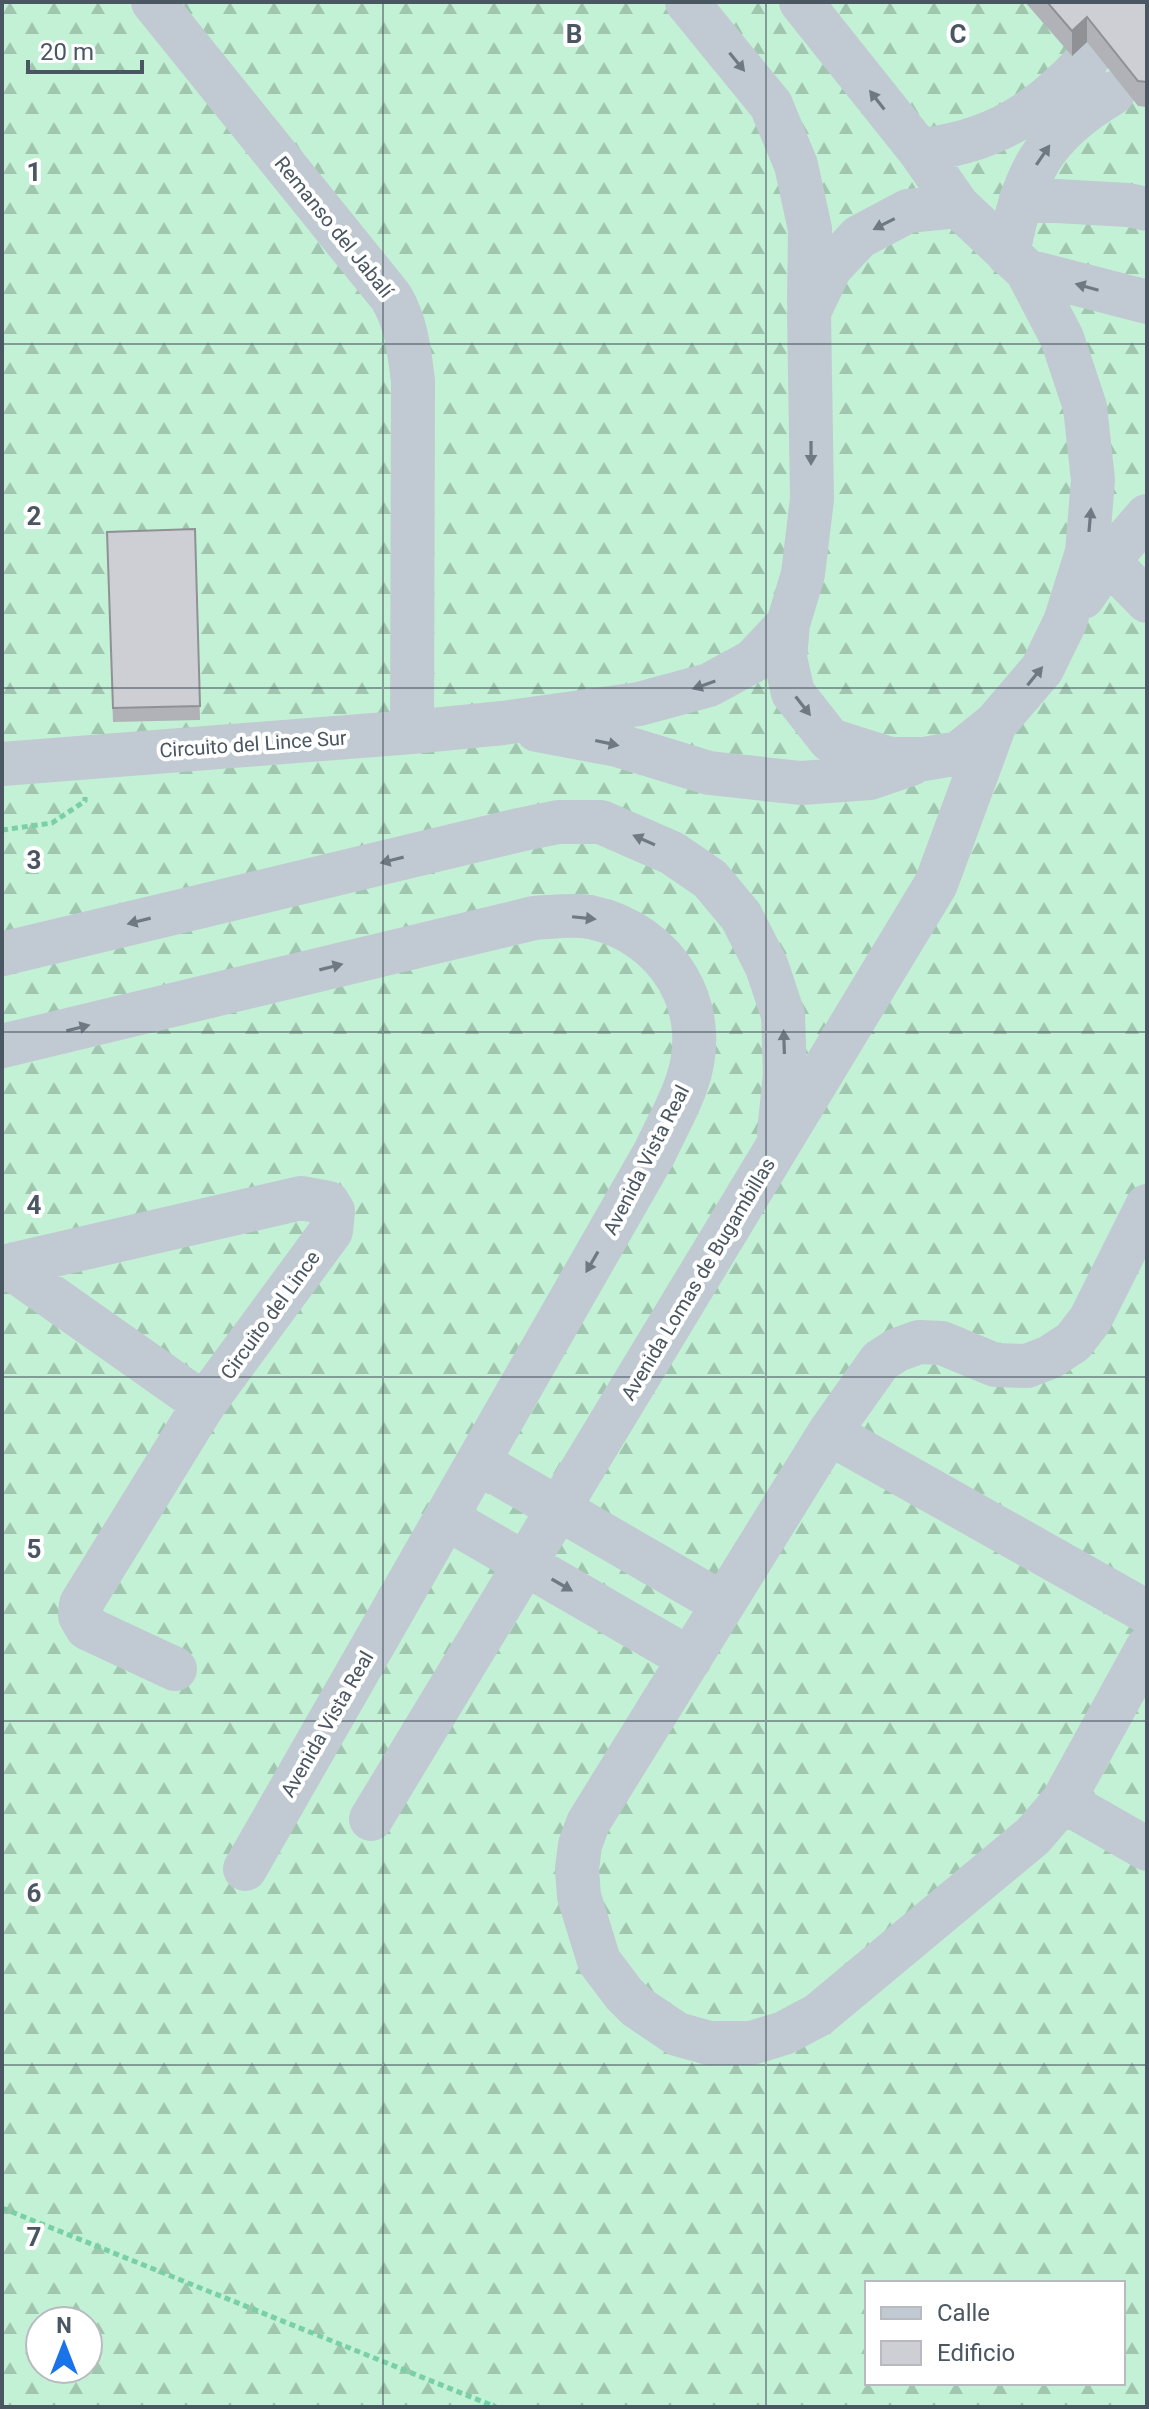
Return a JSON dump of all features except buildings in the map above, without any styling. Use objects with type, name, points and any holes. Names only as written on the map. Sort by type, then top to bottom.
[{"type":"street","name":"Remanso del Jabalí","points":[[153,2],[391,297],[402,316],[413,381],[412,732]]},
{"type":"street","points":[[687,2],[771,105],[796,165],[810,229],[812,499],[803,574],[788,624],[785,658],[793,693],[830,740],[890,759],[924,759],[959,753],[995,724],[1042,669],[1065,622],[1087,552],[1093,480],[1085,407],[1062,338],[1017,262],[958,206],[919,150],[801,2]]},
{"type":"street","points":[[919,150],[950,147],[996,131],[1017,121],[1056,92],[1100,77],[1085,110],[1060,131],[1040,157],[1024,186],[1017,262]]},
{"type":"street","points":[[1021,199],[1128,205],[1147,209]]},
{"type":"street","points":[[809,312],[830,268],[859,237],[908,211],[958,206]]},
{"type":"street","points":[[1017,262],[1147,302]]},
{"type":"street","points":[[1065,622],[1108,561],[1147,516]]},
{"type":"street","points":[[1108,561],[1147,601]]},
{"type":"street","name":"Circuito del Lince Sur","points":[[2,764],[412,732],[639,704],[709,685],[753,661],[788,624]]},
{"type":"street","name":"Circuito del Lince Sur","points":[[503,723],[617,745],[709,773],[801,783],[870,778],[924,759]]},
{"type":"street","name":"Avenida Lomas de Bugambillas","points":[[371,1819],[936,884],[995,724]]},
{"type":"street","points":[[2,954],[519,830],[558,822],[601,822],[672,853],[710,879],[741,916],[767,967],[783,1015],[785,1074],[777,1147]]},
{"type":"street","name":"Avenida Vista Real","points":[[2,1046],[534,918],[587,916],[623,927],[655,949],[675,972],[691,1006],[695,1036],[687,1084],[655,1152],[245,1869]]},
{"type":"street","name":"Circuito del Lince","points":[[5,1267],[301,1198],[328,1203],[333,1211],[331,1231],[204,1404],[81,1604],[83,1623],[87,1628],[175,1669]]},
{"type":"street","points":[[1147,1206],[1090,1320],[1073,1342],[1050,1357],[1027,1366],[995,1365],[942,1343],[919,1342],[880,1361],[829,1433],[588,1823],[580,1845],[577,1869],[579,1896],[599,1961],[637,2007],[677,2034],[709,2043],[751,2043],[784,2033],[818,2015],[1033,1836],[1063,1801],[1147,1648]]},
{"type":"street","points":[[5,1267],[204,1404]]},
{"type":"street","points":[[829,1433],[1147,1612]]},
{"type":"street","points":[[478,1462],[723,1604]]},
{"type":"street","points":[[446,1518],[690,1659]]},
{"type":"street","points":[[601,1608],[632,1551]]},
{"type":"street","points":[[1063,1801],[1147,1849]]},
{"type":"path","points":[[2,830],[52,823],[85,801],[91,757]]},
{"type":"path","points":[[2,2208],[496,2407]]},
{"type":"green space","points":[[2,2],[1147,2],[1147,2407],[2,2407]]}]
